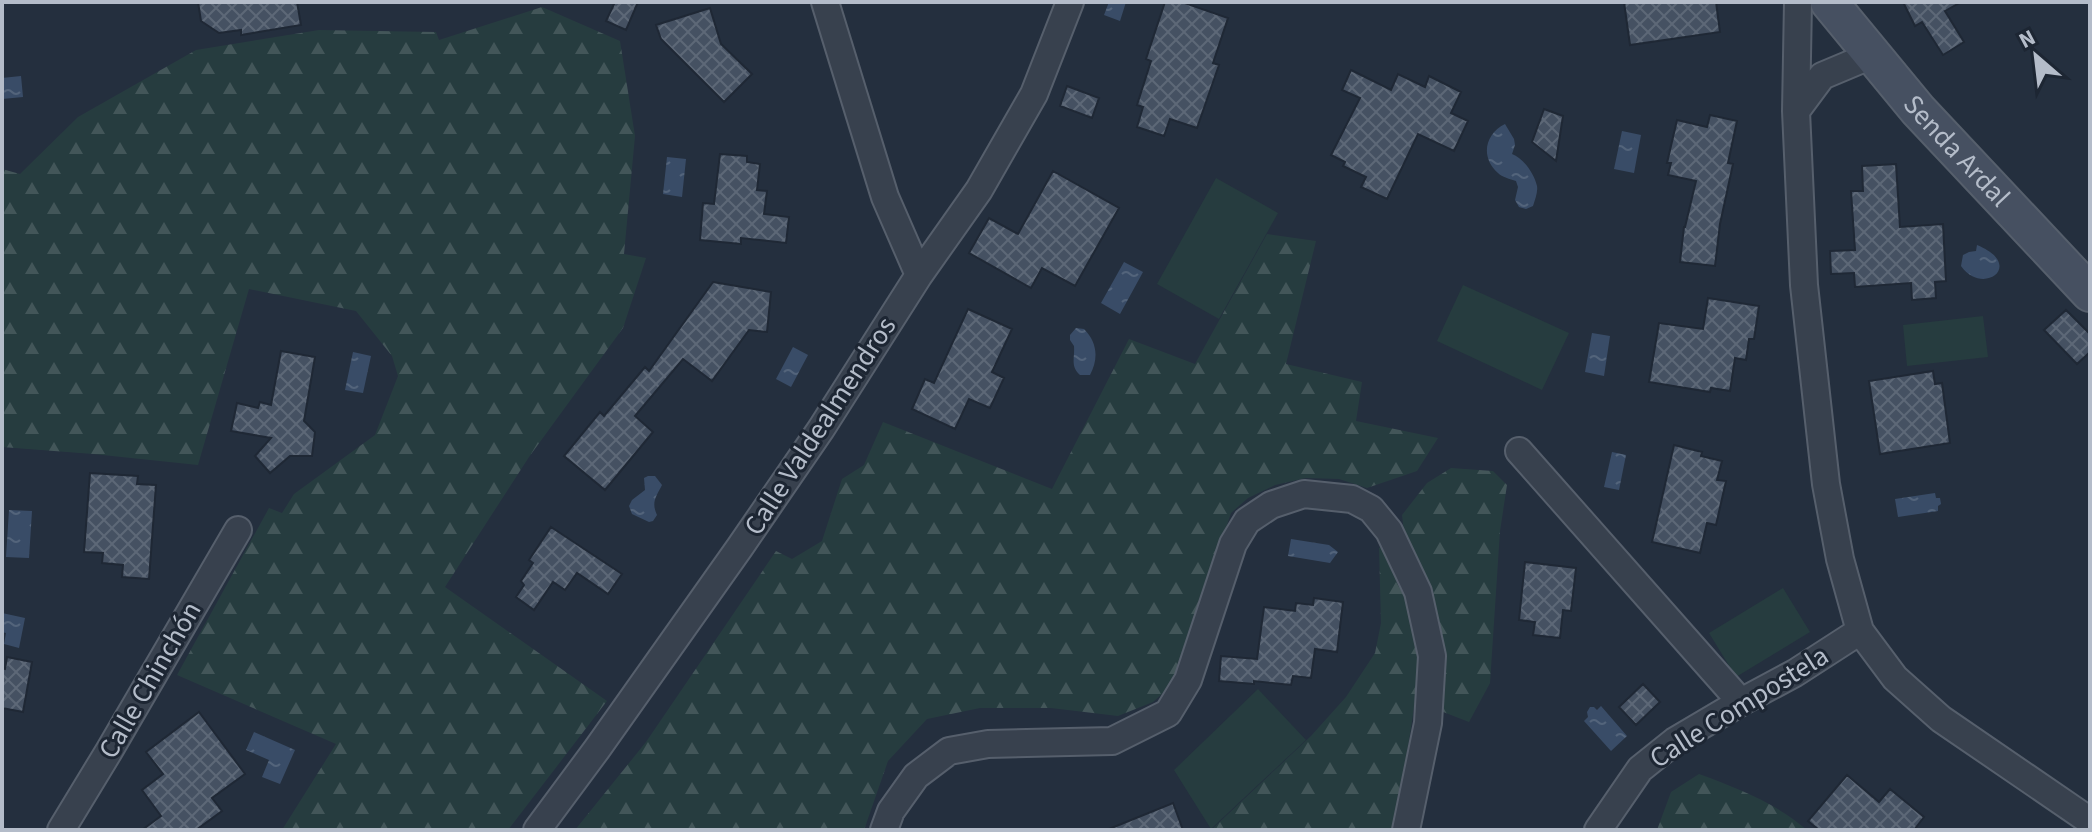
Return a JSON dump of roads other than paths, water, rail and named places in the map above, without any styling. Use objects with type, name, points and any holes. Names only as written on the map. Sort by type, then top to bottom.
[{"type":"main road","name":"Senda Ardal","points":[[1829,2],[1918,110],[2090,293]]},
{"type":"street","points":[[825,2],[885,197],[919,275]]},
{"type":"street","name":"Calle Valdealmendros","points":[[537,830],[740,547],[821,429],[919,275],[979,190],[1034,94],[1070,2]]},
{"type":"street","points":[[1798,2],[1796,111],[1804,285],[1826,484],[1840,559],[1860,631],[1895,678],[1941,719],[2090,821]]},
{"type":"street","points":[[1796,111],[1822,76],[1872,55]]},
{"type":"street","points":[[1519,451],[1741,702]]},
{"type":"street","points":[[884,830],[891,811],[916,776],[949,751],[988,744],[1112,741],[1168,713],[1188,680],[1233,544],[1247,521],[1271,505],[1304,494],[1352,499],[1371,509],[1389,531],[1418,592],[1432,656],[1428,723],[1406,830]]},
{"type":"street","name":"Calle Chinchón","points":[[61,830],[238,530]]},
{"type":"street","name":"Calle Compostela","points":[[1598,830],[1640,769],[1675,741],[1795,673],[1860,631]]},
{"type":"water","points":[[1109,2],[1126,2],[1120,21],[1104,15]]},
{"type":"water","points":[[21,76],[23,97],[2,99],[2,78]]},
{"type":"water","points":[[1505,124],[1514,139],[1512,154],[1528,167],[1537,186],[1533,206],[1526,209],[1519,207],[1515,200],[1516,181],[1506,178],[1492,167],[1487,153],[1489,140]]},
{"type":"water","points":[[1622,131],[1641,135],[1634,173],[1614,169]]},
{"type":"water","points":[[667,157],[686,159],[682,197],[663,194]]},
{"type":"water","points":[[1977,245],[1998,261],[1996,275],[1980,279],[1961,266],[1963,255],[1976,251]]},
{"type":"water","points":[[1124,262],[1143,272],[1120,314],[1101,303]]},
{"type":"water","points":[[1076,328],[1084,329],[1094,345],[1095,362],[1090,375],[1080,375],[1074,365],[1074,346],[1070,335]]},
{"type":"water","points":[[1592,333],[1610,336],[1604,376],[1585,372]]},
{"type":"water","points":[[793,347],[808,355],[791,387],[776,379]]},
{"type":"water","points":[[353,352],[371,356],[363,393],[345,390]]},
{"type":"water","points":[[1612,452],[1626,455],[1619,490],[1604,487]]},
{"type":"water","points":[[655,476],[662,485],[654,503],[657,515],[649,522],[632,514],[629,506],[645,490],[644,478]]},
{"type":"water","points":[[1935,493],[1941,504],[1938,511],[1898,517],[1895,499]]},
{"type":"water","points":[[9,510],[32,511],[29,558],[6,557]]},
{"type":"water","points":[[1291,539],[1329,545],[1338,552],[1330,563],[1288,556]]},
{"type":"water","points":[[2,613],[25,618],[19,648],[4,644],[6,633],[2,632]]},
{"type":"water","points":[[1601,706],[1627,736],[1611,751],[1584,721],[1590,707],[1597,710]]},
{"type":"water","points":[[254,732],[295,750],[280,784],[262,777],[269,760],[246,750]]}]
